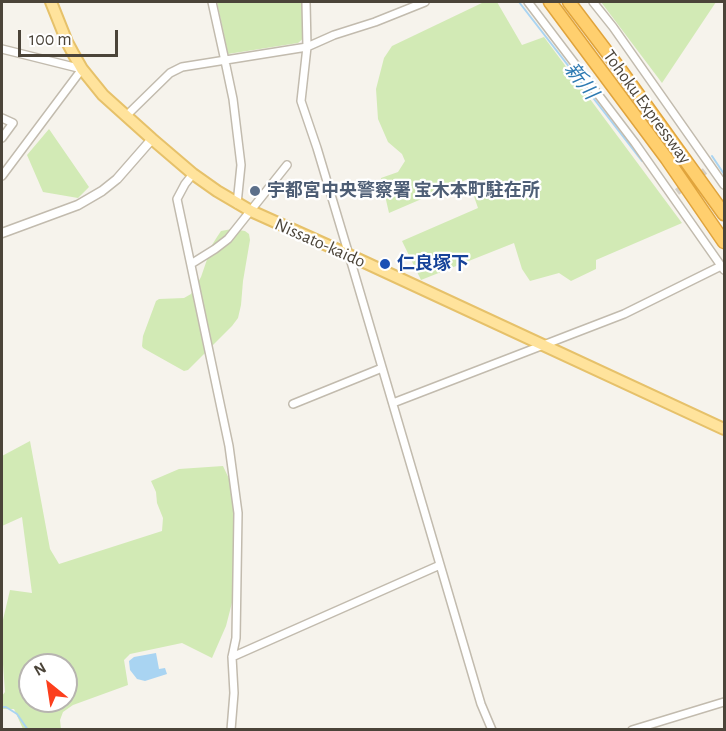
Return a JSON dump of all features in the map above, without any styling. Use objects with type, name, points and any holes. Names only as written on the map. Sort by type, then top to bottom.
[{"type":"highway","name":"Tohoku Expressway","points":[[550,2],[667,159],[724,242]]},
{"type":"highway","name":"Tohoku Expressway","points":[[569,2],[620,68],[724,214]]},
{"type":"main road","name":"Nissato-kaido","points":[[51,2],[67,42],[82,69],[103,95],[193,174],[237,204],[724,429]]},
{"type":"street","points":[[212,2],[232,99],[241,165],[237,204]]},
{"type":"street","points":[[306,2],[306,47],[301,101],[349,255],[481,704],[492,729]]},
{"type":"street","points":[[126,116],[170,73],[182,67],[306,47],[425,2]]},
{"type":"street","points":[[393,403],[624,314],[723,268],[674,193],[528,2]]},
{"type":"street","points":[[593,2],[613,27],[709,169],[724,185]]},
{"type":"street","points":[[2,49],[82,69],[2,176]]},
{"type":"street","points":[[2,118],[13,123],[2,138]]},
{"type":"street","points":[[2,233],[78,205],[102,191],[117,179],[152,139]]},
{"type":"street","points":[[191,264],[223,243],[251,212],[287,165]]},
{"type":"street","points":[[193,174],[185,183],[177,199],[229,446],[238,513],[237,638],[232,657],[234,693],[231,729]]},
{"type":"street","points":[[293,405],[382,368]]},
{"type":"street","points":[[232,657],[440,565]]},
{"type":"street","points":[[632,729],[724,702]]},
{"type":"green space","points":[[217,2],[305,2],[305,37],[298,43],[228,54]]},
{"type":"green space","points":[[484,2],[497,2],[522,45],[544,37],[682,223],[596,260],[596,269],[571,281],[559,273],[530,281],[522,269],[514,243],[421,280],[402,241],[478,208],[468,179],[389,213],[381,178],[398,172],[405,161],[402,154],[388,142],[378,119],[376,89],[384,58],[392,46]]},
{"type":"green space","points":[[601,2],[716,2],[662,83]]},
{"type":"green space","points":[[49,129],[89,187],[78,198],[43,192],[27,155]]},
{"type":"green space","points":[[232,229],[245,231],[249,234],[250,240],[238,318],[188,370],[184,371],[143,348],[143,336],[156,301],[184,298],[191,294],[201,277],[217,237],[221,231]]},
{"type":"green space","points":[[30,441],[50,549],[59,564],[162,531],[163,518],[151,481],[179,469],[223,466],[232,485],[239,528],[235,591],[226,626],[212,658],[182,643],[130,654],[124,660],[128,685],[78,703],[78,653],[18,653],[18,713],[63,713],[60,720],[61,729],[23,729],[14,709],[2,709],[2,696],[5,692],[2,624],[10,590],[32,593],[22,517],[2,526],[2,456]]},
{"type":"water","points":[[156,653],[159,669],[165,668],[167,674],[145,681],[137,679],[130,670],[129,661],[134,657]]},
{"type":"waterway","name":"新川","points":[[519,2],[642,161]]},
{"type":"waterway","name":"新川","points":[[712,156],[724,174]]},
{"type":"waterway","points":[[2,707],[17,714],[28,730]]},
{"type":"tunnel","points":[[677,192],[705,171]]},
{"type":"place","name":"宇都宮中央警察署 宝木本町駐在所","points":[[255,191]]},
{"type":"place","name":"仁良塚下","points":[[385,264]]}]
